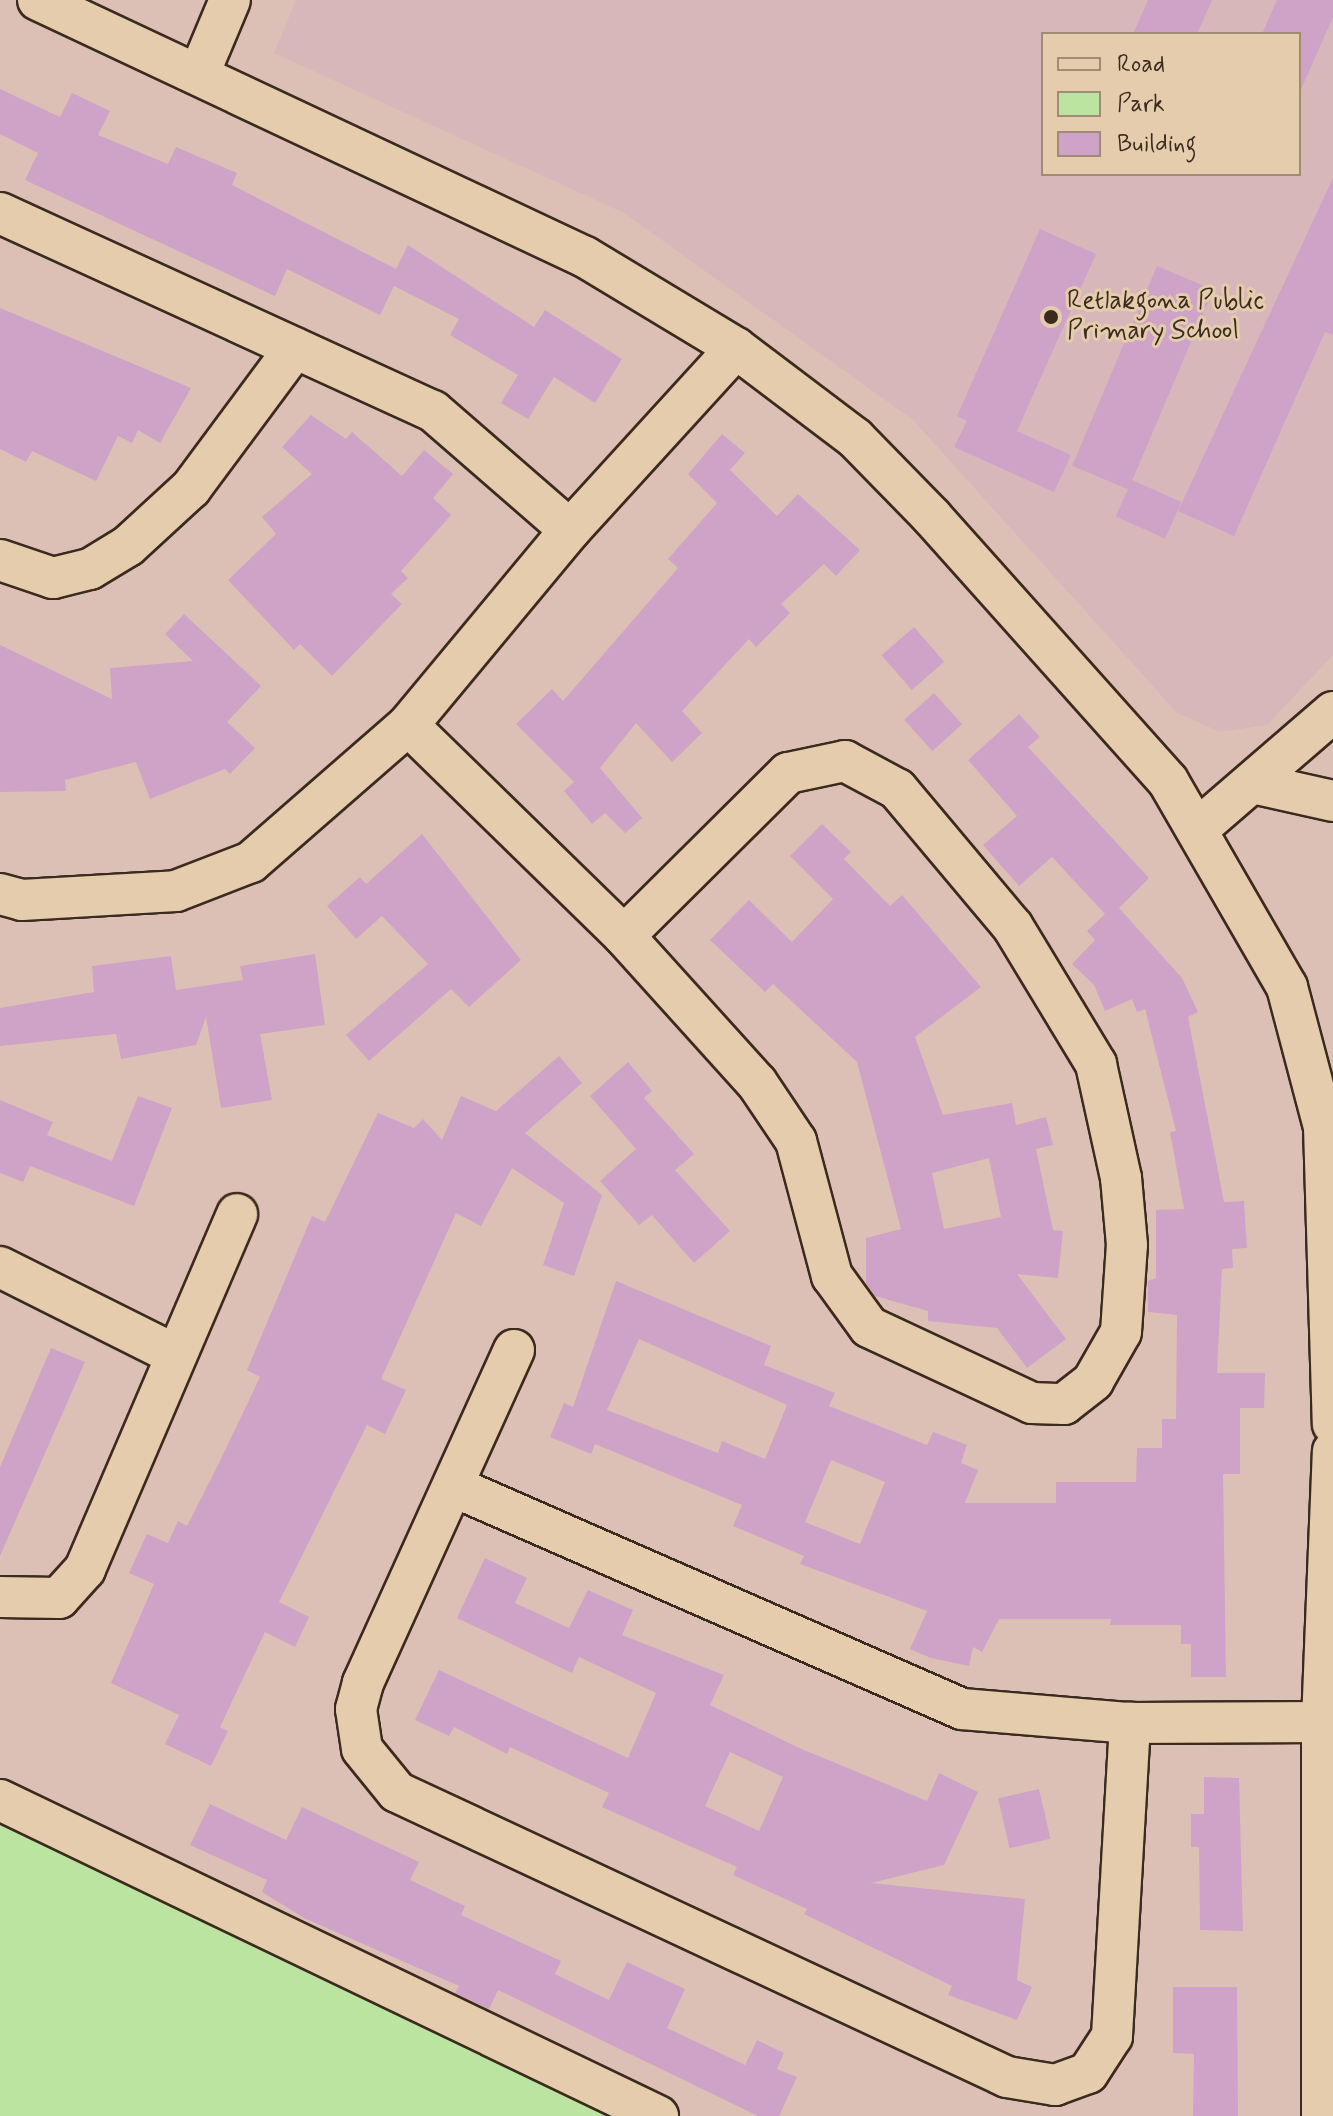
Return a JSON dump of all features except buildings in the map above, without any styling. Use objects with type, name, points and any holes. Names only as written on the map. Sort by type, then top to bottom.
[{"type":"street","points":[[38,0],[585,257],[736,348],[855,438],[932,517],[1168,781],[1200,827],[1287,987],[1324,1127],[1333,1424]]},
{"type":"street","points":[[199,74],[230,0]]},
{"type":"street","points":[[0,213],[433,411],[570,530]]},
{"type":"street","points":[[0,560],[53,578],[90,569],[128,546],[191,488],[295,348]]},
{"type":"street","points":[[0,894],[22,900],[176,891],[251,862],[408,725],[570,530],[736,348]]},
{"type":"street","points":[[1200,827],[1257,784],[1333,712]]},
{"type":"street","points":[[408,725],[624,936],[778,1110],[796,1141],[832,1276],[869,1327],[1032,1403],[1064,1404],[1093,1381],[1121,1332],[1127,1245],[1121,1178],[1096,1064],[1013,927],[897,789],[845,761],[788,773],[624,936]]},
{"type":"street","points":[[1257,784],[1333,801]]},
{"type":"street","points":[[0,1597],[35,1602],[71,1590],[172,1353],[237,1214]]},
{"type":"street","points":[[0,1267],[172,1353]]},
{"type":"street","points":[[514,1350],[455,1487],[363,1683],[357,1730],[378,1777],[1007,2077],[1035,2085],[1075,2081],[1101,2061],[1112,2036],[1130,1723]]},
{"type":"street","points":[[1322,2116],[1322,1722],[1333,1451]]},
{"type":"street","points":[[455,1487],[934,1700],[985,1715],[1130,1723],[1322,1722]]},
{"type":"street","points":[[0,1800],[658,2116]]},
{"type":"shaded area","name":"Retlakgona Public Primary School","points":[[296,0],[1333,0],[1333,655],[1267,725],[1220,732],[1177,713],[913,420],[624,213],[274,53]]},
{"type":"green space","points":[[0,1819],[640,2116],[0,2116]]},
{"type":"place","name":"Retlakgona Public Primary School","points":[[1051,317]]}]
